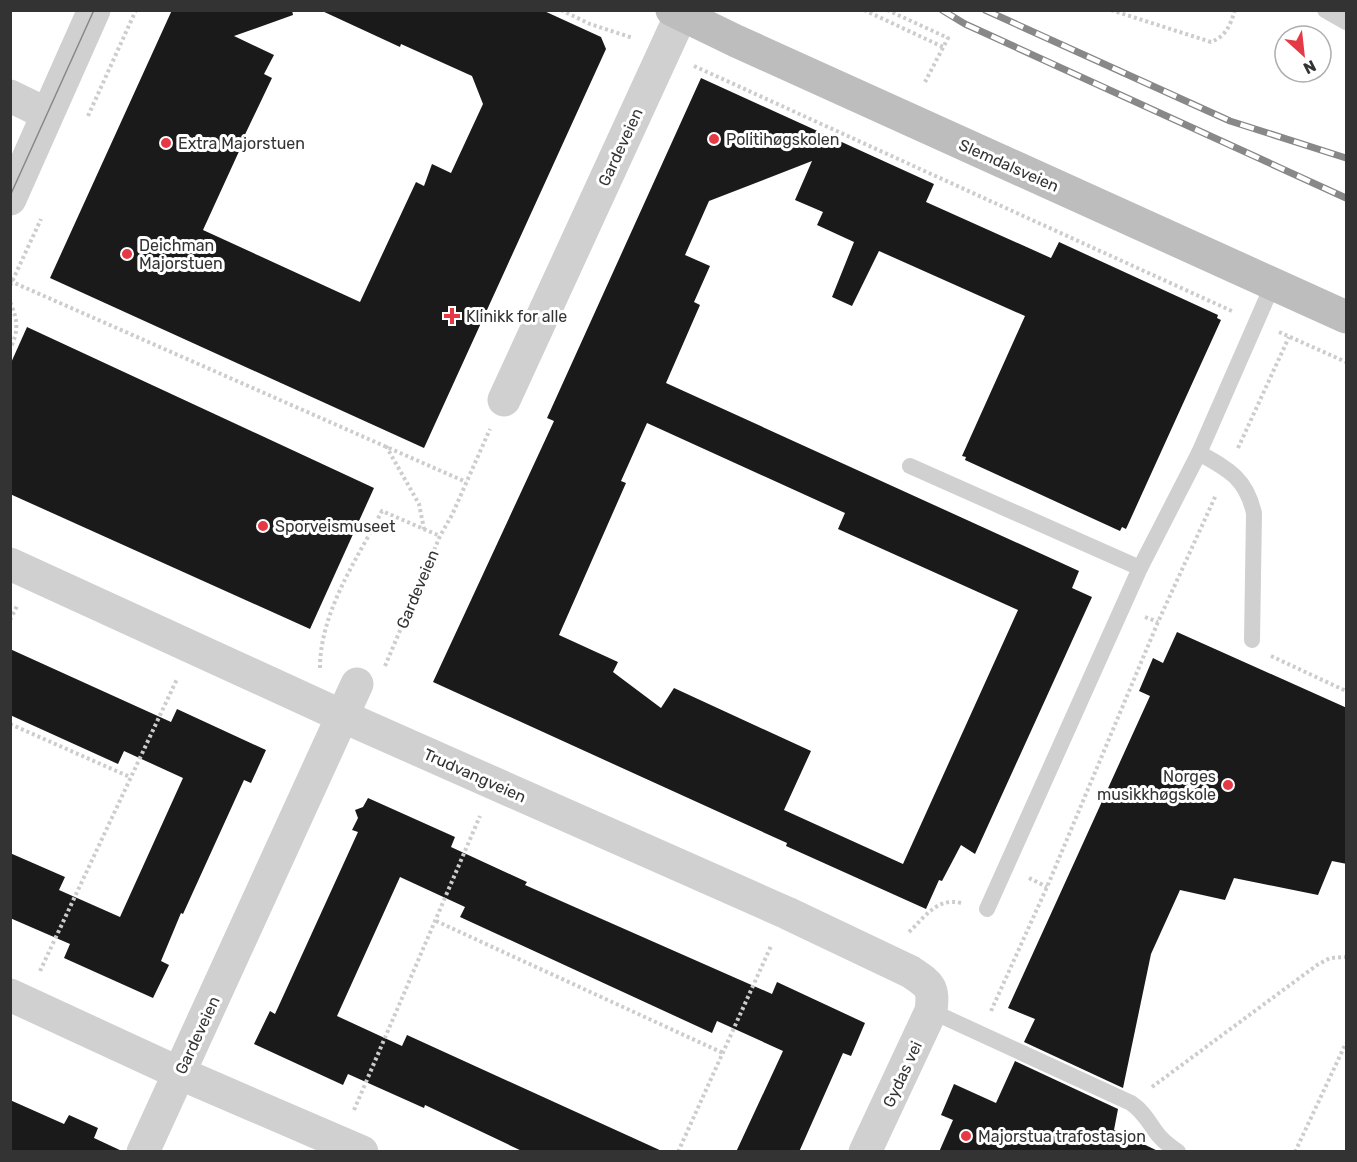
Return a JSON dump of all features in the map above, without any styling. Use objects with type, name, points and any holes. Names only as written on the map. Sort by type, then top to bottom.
[{"type":"main road","name":"Slemdalsveien","points":[[677,13],[1347,317]]},
{"type":"street","points":[[10,199],[94,10]]},
{"type":"street","name":"Gardeveien","points":[[504,400],[664,52],[677,13]]},
{"type":"street","points":[[10,96],[47,114]]},
{"type":"street","name":"Trudvangveien","points":[[10,564],[342,717],[787,913],[911,972],[926,982],[932,1003]]},
{"type":"street","name":"Gardeveien","points":[[143,1152],[357,684]]},
{"type":"street","points":[[23,988],[179,1073],[362,1152]]},
{"type":"street","name":"Gydas vei","points":[[865,1152],[932,1003]]},
{"type":"lane","points":[[1325,10],[1347,22]]},
{"type":"lane","points":[[987,909],[1140,568],[1199,453],[1273,284]]},
{"type":"lane","points":[[1199,453],[1228,469],[1245,488],[1254,513],[1252,640]]},
{"type":"lane","points":[[910,466],[1140,568]]},
{"type":"lane","points":[[932,1003],[1131,1103],[1141,1110],[1167,1144],[1178,1152]]},
{"type":"path","points":[[561,10],[590,24],[625,34],[1347,362]]},
{"type":"path","points":[[864,10],[943,47]]},
{"type":"path","points":[[887,10],[948,38],[925,82]]},
{"type":"path","points":[[1111,10],[1210,42],[1223,37],[1235,10]]},
{"type":"path","points":[[10,281],[466,482]]},
{"type":"path","points":[[10,302],[16,314],[18,330],[10,349]]},
{"type":"path","points":[[984,1011],[992,1011],[1047,888],[1158,622],[1289,337]]},
{"type":"path","name":"Gardeveien","points":[[357,684],[382,671],[440,536],[504,400]]},
{"type":"path","points":[[386,446],[419,504],[424,529]]},
{"type":"path","points":[[313,666],[320,668],[323,635],[336,600],[382,511],[440,536]]},
{"type":"path","points":[[10,620],[18,603]]},
{"type":"path","points":[[1252,640],[1264,653],[1347,691]]},
{"type":"path","points":[[23,988],[130,777],[178,675]]},
{"type":"path","points":[[10,724],[130,777]]},
{"type":"path","points":[[353,1111],[480,816]]},
{"type":"path","points":[[904,937],[942,902],[950,900],[987,909]]},
{"type":"path","points":[[436,921],[723,1053]]},
{"type":"path","points":[[678,1152],[771,946]]},
{"type":"path","points":[[1131,1103],[1317,965],[1330,958],[1347,957]]},
{"type":"path","points":[[1295,1152],[1347,1043]]},
{"type":"building","points":[[172,10],[292,10],[293,15],[234,36],[274,55],[264,74],[272,78],[203,230],[360,302],[416,182],[424,186],[432,164],[451,173],[483,104],[472,76],[401,44],[400,47],[320,10],[542,10],[601,37],[606,49],[424,448],[50,278]]},
{"type":"building","points":[[701,78],[934,184],[926,202],[1051,258],[1059,242],[1218,315],[1217,318],[1221,320],[1126,529],[1122,527],[1120,531],[965,460],[966,457],[962,456],[1025,316],[879,251],[852,306],[832,297],[854,242],[817,225],[823,212],[795,200],[812,161],[709,201],[685,255],[710,266],[694,302],[700,305],[666,383],[1079,571],[1072,588],[1092,597],[975,854],[961,845],[942,881],[939,880],[926,909],[786,846],[787,843],[433,682],[554,421],[547,418]],"holes":[[[647,423],[845,513],[838,529],[1018,610],[903,864],[784,810],[811,751],[674,688],[661,708],[613,672],[618,662],[559,635],[626,483],[621,481]]]},
{"type":"building","points":[[27,327],[374,488],[310,629],[10,494],[10,365]]},
{"type":"building","name":"Norges musikkhøgskole","points":[[1177,632],[1347,708],[1347,864],[1332,861],[1318,895],[1234,878],[1225,900],[1180,890],[1151,954],[1123,1088],[1024,1042],[1035,1019],[1008,1008],[1150,696],[1139,691],[1153,658],[1163,663]]},
{"type":"building","points":[[10,649],[171,722],[177,709],[266,750],[251,783],[244,780],[183,914],[181,913],[161,961],[169,965],[153,998],[64,958],[70,944],[10,918],[10,853],[65,877],[59,890],[120,917],[183,778],[124,751],[118,764],[10,715]]},
{"type":"building","points":[[368,798],[455,837],[451,847],[527,882],[525,885],[772,994],[777,982],[865,1023],[851,1056],[843,1053],[799,1152],[736,1152],[783,1051],[717,1021],[712,1033],[460,917],[465,907],[400,877],[337,1016],[402,1046],[407,1035],[664,1152],[524,1152],[425,1105],[424,1108],[348,1074],[343,1085],[254,1044],[270,1011],[275,1014],[358,832],[352,830],[358,818],[355,810],[363,807]]},
{"type":"building","points":[[1015,1061],[1118,1109],[1114,1130],[1160,1152],[939,1152],[953,1120],[941,1115],[954,1084],[996,1103]]},
{"type":"building","points":[[10,1100],[64,1124],[69,1115],[98,1128],[94,1138],[124,1152],[10,1152]]},
{"type":"tram line","points":[[10,196],[94,10]]},
{"type":"railway","points":[[942,10],[965,24],[1346,198]]},
{"type":"railway","points":[[985,10],[1230,121],[1346,158]]},
{"type":"place","name":"Politihøgskolen","points":[[714,139]]},
{"type":"place","name":"Extra Majorstuen","points":[[166,143]]},
{"type":"place","name":"Deichman Majorstuen","points":[[127,254]]},
{"type":"place","name":"Klinikk for alle","points":[[452,316]]},
{"type":"place","name":"Sporveismuseet","points":[[263,526]]},
{"type":"place","name":"Norges musikkhøgskole","points":[[1228,785]]},
{"type":"place","name":"Majorstua trafostasjon","points":[[966,1136]]}]
